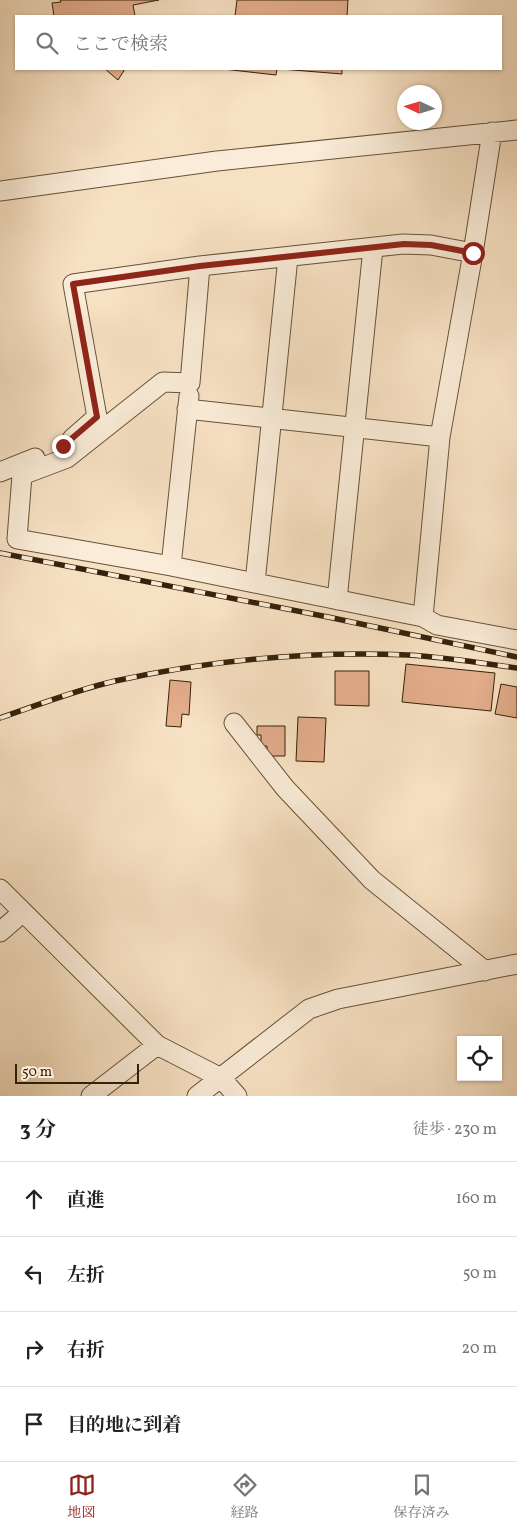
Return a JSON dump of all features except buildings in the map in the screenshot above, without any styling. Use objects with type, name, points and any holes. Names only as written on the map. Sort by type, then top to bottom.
[{"type":"street","points":[[0,192],[217,161],[517,130]]},
{"type":"street","points":[[422,617],[440,436],[473,253],[492,132]]},
{"type":"street","points":[[0,472],[63,446],[97,417],[73,284],[200,266],[373,248],[431,245],[473,253]]},
{"type":"street","points":[[337,600],[373,248]]},
{"type":"street","points":[[255,583],[288,257]]},
{"type":"street","points":[[171,566],[200,266]]},
{"type":"street","points":[[190,383],[163,382],[67,458],[22,475],[17,539],[171,566],[422,617],[437,625],[517,640]]},
{"type":"street","points":[[187,409],[440,436]]},
{"type":"street","points":[[234,723],[285,788],[372,880],[485,970]]},
{"type":"street","points":[[0,889],[157,1045],[221,1078],[237,1096]]},
{"type":"street","points":[[0,932],[23,912]]},
{"type":"street","points":[[197,1096],[309,1009],[338,999],[517,964]]},
{"type":"street","points":[[91,1096],[157,1045]]},
{"type":"railway","points":[[0,553],[328,617],[517,657]]},
{"type":"railway","points":[[0,718],[71,693],[115,681],[224,662],[334,654],[371,654],[408,655],[517,668]]},
{"type":"route","points":[[63,446],[97,417],[73,284],[200,266],[404,244],[431,245],[473,253]]}]
